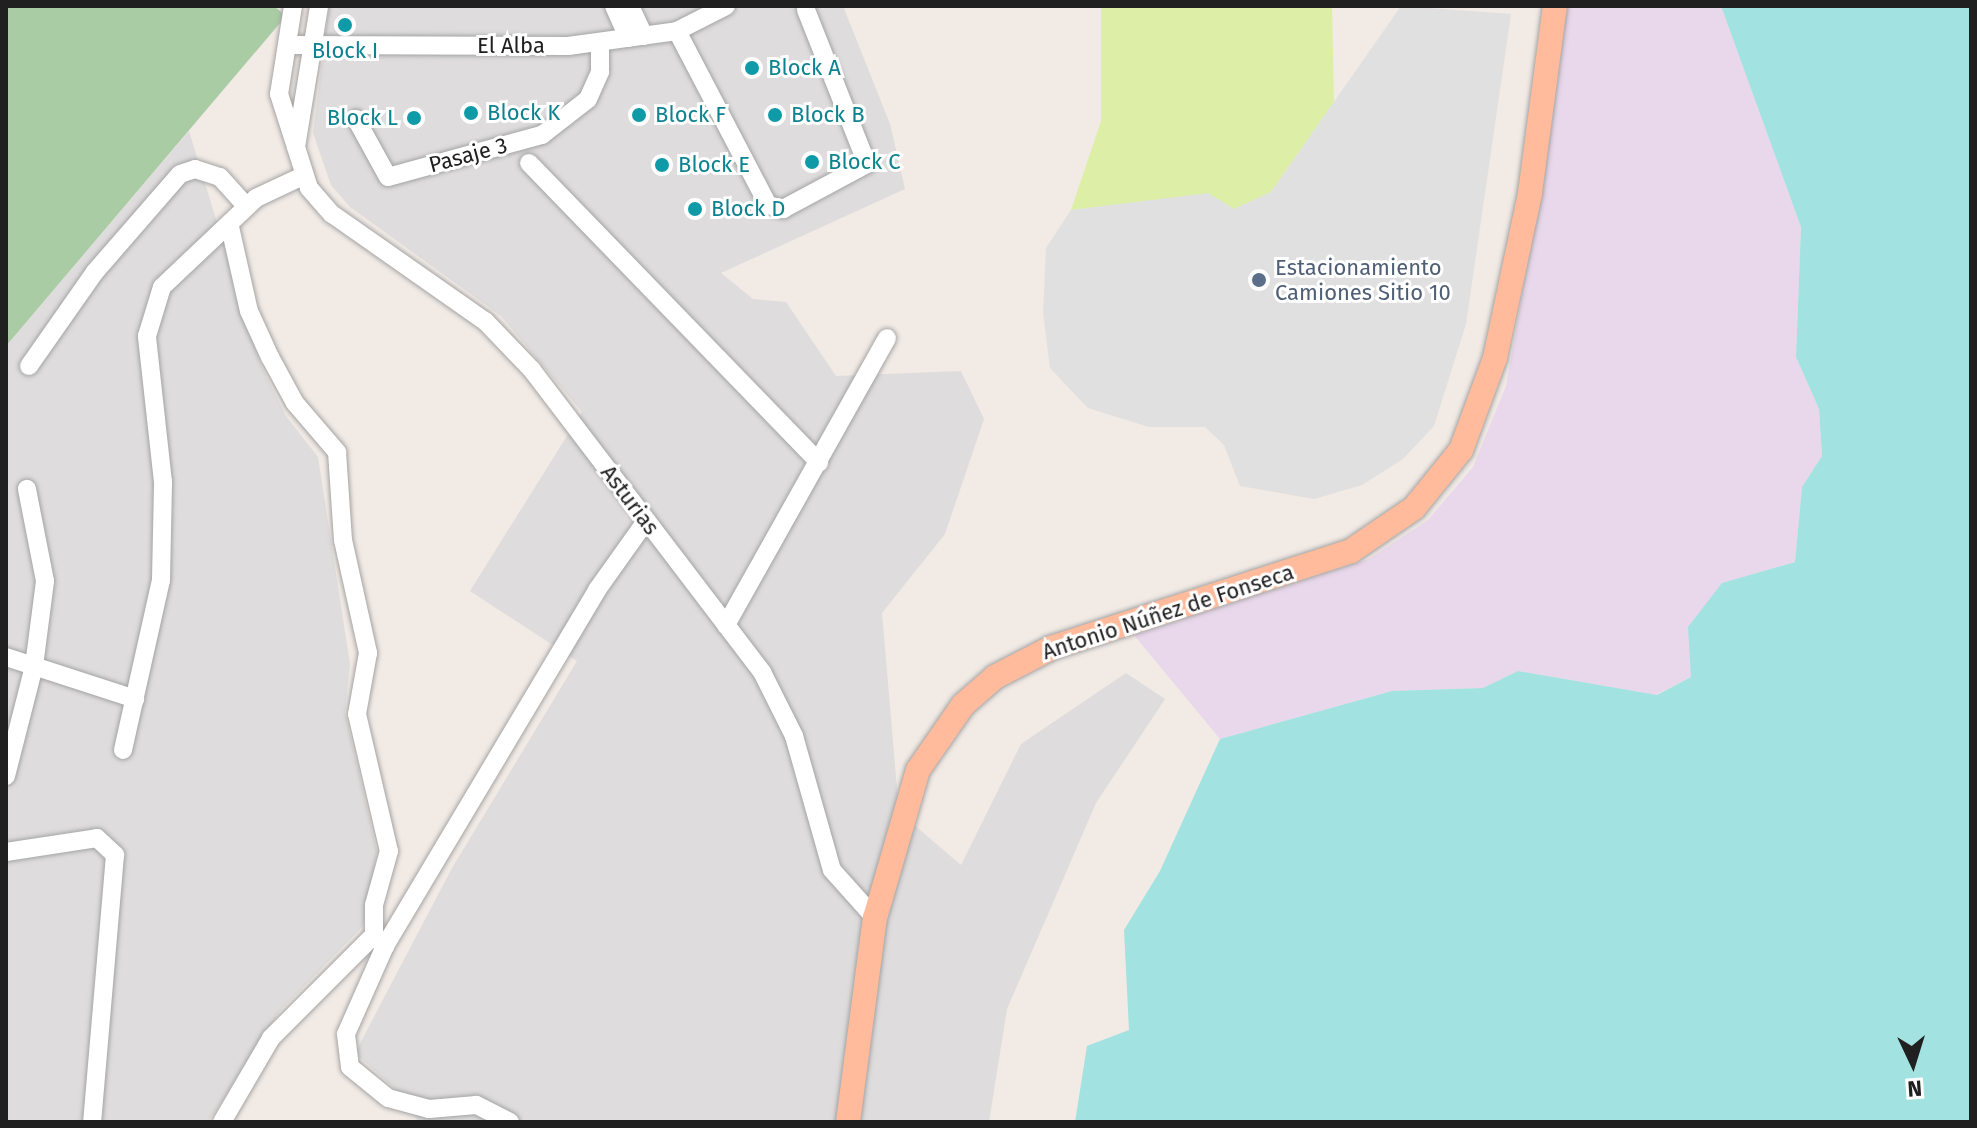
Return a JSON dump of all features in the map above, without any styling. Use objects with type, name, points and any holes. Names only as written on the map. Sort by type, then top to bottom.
[{"type":"main road","name":"Antonio Núñez de Fonseca","points":[[1519,232],[1517,195],[1544,6]]},
{"type":"main road","name":"Antonio Núñez de Fonseca","points":[[848,1122],[875,918],[927,752],[995,677],[1051,648],[1351,551],[1432,490],[1483,405],[1519,232],[1555,6]]},
{"type":"street","name":"Asturias","points":[[293,6],[279,94],[303,176],[332,214],[501,336],[646,521],[726,625],[786,717],[832,870],[875,918]]},
{"type":"street","name":"Asturias","points":[[295,150],[317,48],[319,6]]},
{"type":"street","points":[[614,6],[636,37]]},
{"type":"street","points":[[630,6],[636,37]]},
{"type":"street","name":"El Alba","points":[[288,45],[317,48],[600,42],[677,31],[726,6]]},
{"type":"street","points":[[677,31],[768,205],[783,209],[867,164],[806,10]]},
{"type":"street","name":"Pasaje 3","points":[[356,119],[388,177],[542,135],[588,99],[600,72],[600,42]]},
{"type":"street","points":[[529,163],[819,462]]},
{"type":"street","points":[[29,366],[94,273],[180,174],[195,169],[220,177],[246,206]]},
{"type":"street","points":[[123,750],[164,547],[147,336],[162,287],[230,227],[246,206],[303,176]]},
{"type":"street","points":[[222,1122],[271,1038],[380,941],[389,851],[357,714],[368,653],[343,540],[337,452],[295,403],[270,357],[249,311],[230,227]]},
{"type":"street","points":[[726,625],[887,338]]},
{"type":"street","points":[[6,776],[34,666],[45,581],[27,489]]},
{"type":"street","points":[[510,1122],[476,1105],[401,1103],[350,1067],[346,1034],[380,941],[646,521]]},
{"type":"street","points":[[6,657],[135,699]]},
{"type":"street","points":[[6,852],[97,838],[115,855],[92,1122]]},
{"type":"shaded area","points":[[329,6],[843,6],[890,124],[905,189],[721,273],[753,299],[786,302],[836,376],[961,371],[984,419],[945,534],[882,613],[899,812],[961,865],[1021,744],[1126,673],[1165,699],[1096,803],[1007,1009],[989,1122],[418,1122],[403,1096],[355,1053],[452,868],[577,661],[470,591],[582,412],[501,316],[350,207],[331,185],[313,133]]},
{"type":"shaded area","name":"Estacionamiento Camiones Sitio 10","points":[[1401,6],[1511,14],[1466,324],[1434,426],[1403,459],[1362,485],[1314,499],[1240,486],[1224,445],[1205,427],[1149,427],[1088,408],[1050,368],[1043,313],[1046,248],[1071,210],[1208,193],[1234,209],[1271,192]]},
{"type":"shaded area","points":[[1558,6],[1721,6],[1801,227],[1796,357],[1819,409],[1822,456],[1802,487],[1795,562],[1722,583],[1691,677],[1656,695],[1518,671],[1483,688],[1392,691],[1220,739],[1134,635],[1369,559],[1428,520],[1473,467],[1506,386],[1534,226]]},
{"type":"shaded area","points":[[189,131],[260,363],[286,416],[318,457],[350,664],[345,712],[377,852],[363,926],[280,1011],[208,1122],[6,1122],[6,346]]},
{"type":"green space","points":[[6,6],[274,6],[286,16],[6,346]]},
{"type":"green space","points":[[1101,6],[1332,6],[1334,102],[1271,192],[1234,209],[1208,194],[1071,210],[1101,121]]},
{"type":"water","points":[[1721,6],[1971,6],[1971,1122],[1075,1122],[1087,1046],[1129,1030],[1124,930],[1160,871],[1220,739],[1392,691],[1483,688],[1518,671],[1657,695],[1691,677],[1688,627],[1722,583],[1795,562],[1802,487],[1822,456],[1819,409],[1796,357],[1801,227]]},
{"type":"place","name":"Block I","points":[[345,25]]},
{"type":"place","name":"Block A","points":[[752,68]]},
{"type":"place","name":"Block K","points":[[471,113]]},
{"type":"place","name":"Block F","points":[[639,115]]},
{"type":"place","name":"Block B","points":[[775,115]]},
{"type":"place","name":"Block L","points":[[414,118]]},
{"type":"place","name":"Block C","points":[[812,162]]},
{"type":"place","name":"Block E","points":[[662,165]]},
{"type":"place","name":"Block D","points":[[695,209]]},
{"type":"place","name":"Estacionamiento Camiones Sitio 10","points":[[1259,280]]}]
